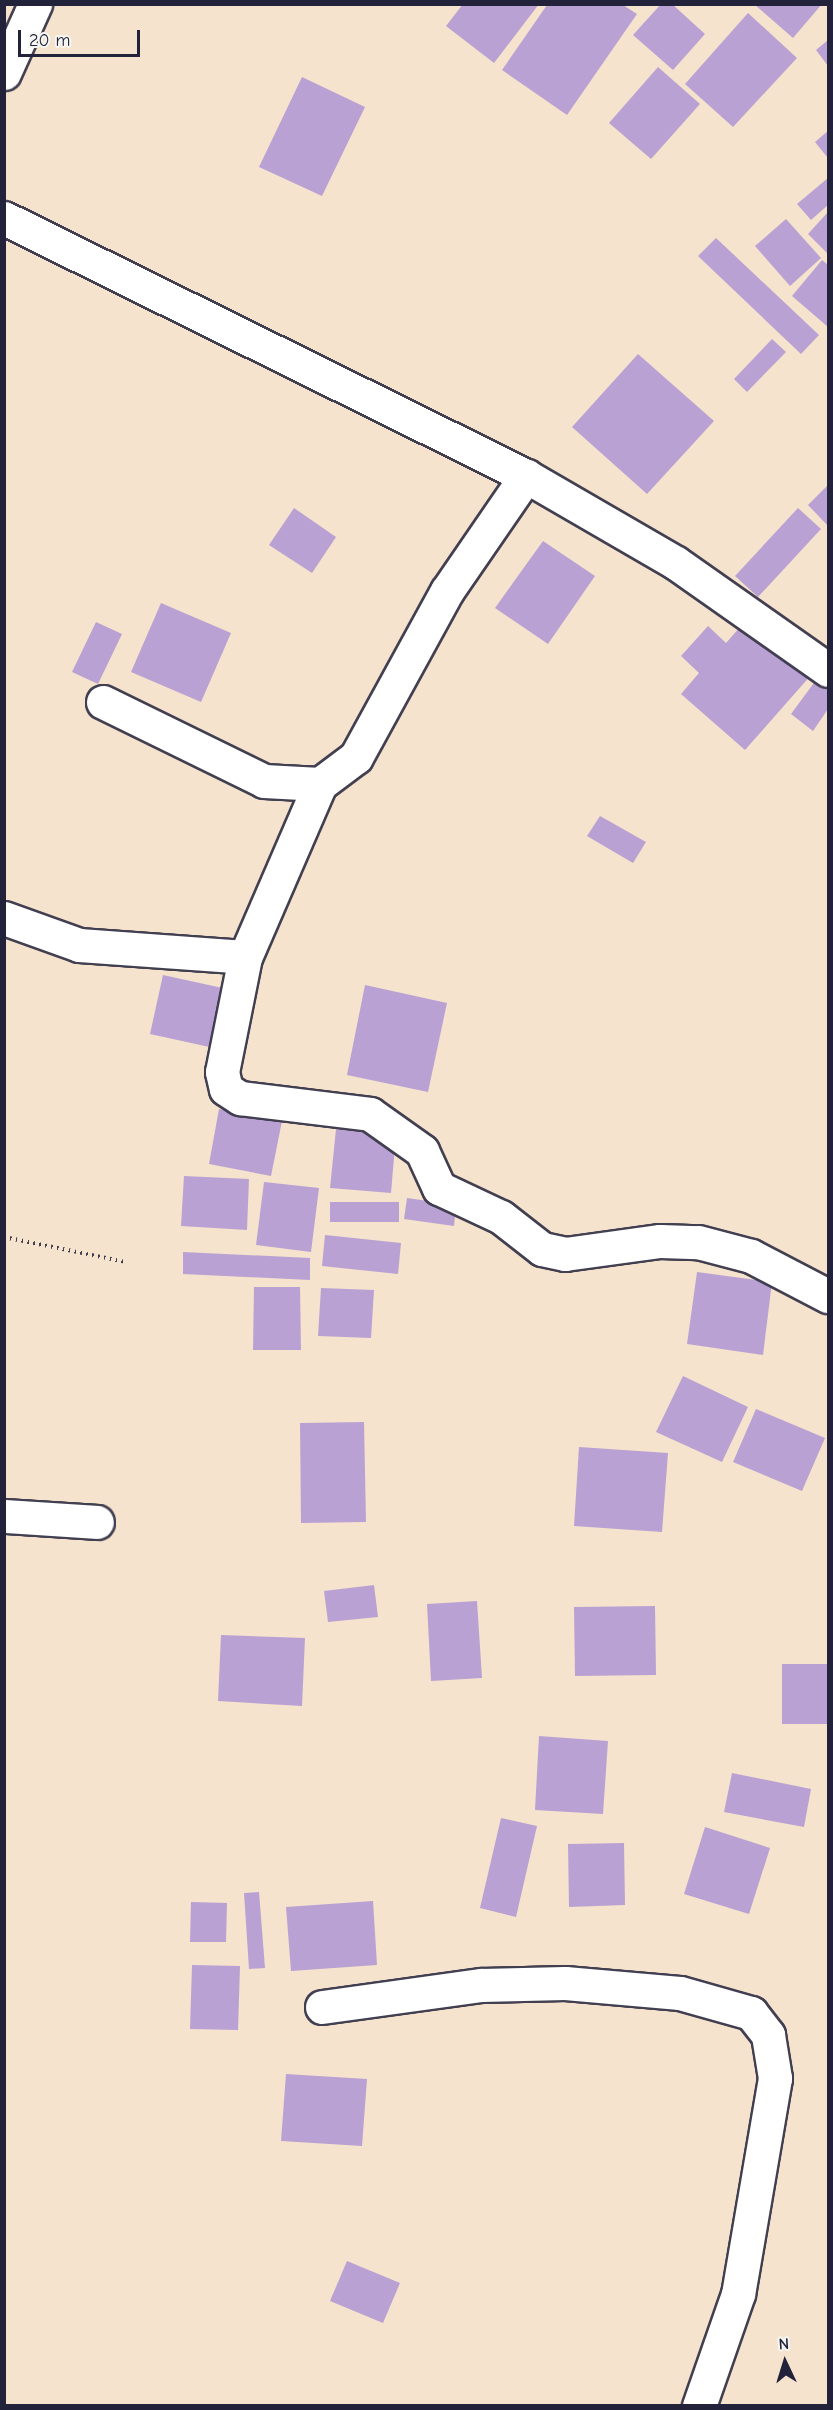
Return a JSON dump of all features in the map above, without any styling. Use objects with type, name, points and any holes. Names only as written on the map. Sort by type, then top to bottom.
[{"type":"street","points":[[4,73],[35,4]]},
{"type":"street","points":[[4,218],[526,476],[676,563],[828,670]]},
{"type":"street","points":[[526,476],[447,591],[356,757],[320,784],[245,957],[222,1072],[226,1089],[240,1098],[370,1114],[422,1151],[439,1188],[501,1217],[542,1249],[565,1254],[660,1240],[698,1242],[751,1256],[828,1296]]},
{"type":"street","points":[[103,702],[264,781],[320,784]]},
{"type":"street","points":[[4,918],[79,945],[245,957]]},
{"type":"street","points":[[4,1516],[97,1521]]},
{"type":"street","points":[[321,2007],[481,1985],[565,1983],[680,1993],[751,2013],[768,2035],[775,2078],[738,2294],[699,2406]]},
{"type":"path","points":[[4,1238],[126,1262]]},
{"type":"building","points":[[463,4],[539,4],[494,63],[446,26]]},
{"type":"building","points":[[661,4],[672,4],[705,34],[673,70],[633,35]]},
{"type":"building","points":[[754,4],[822,4],[793,38]]},
{"type":"building","points":[[547,5],[623,5],[637,14],[567,115],[502,70]]},
{"type":"building","points":[[748,13],[797,58],[733,127],[685,84]]},
{"type":"building","points":[[828,40],[828,66],[816,50]]},
{"type":"building","points":[[658,67],[700,104],[651,159],[609,123]]},
{"type":"building","points":[[302,77],[365,107],[322,196],[259,167]]},
{"type":"building","points":[[828,131],[828,158],[815,142]]},
{"type":"building","points":[[828,178],[828,205],[811,220],[797,204]]},
{"type":"building","points":[[828,212],[828,254],[808,234]]},
{"type":"building","points":[[786,219],[821,258],[790,286],[755,246]]},
{"type":"building","points":[[716,238],[819,335],[801,354],[698,256]]},
{"type":"building","points":[[822,260],[828,265],[828,327],[792,296]]},
{"type":"building","points":[[772,339],[786,352],[747,392],[734,379]]},
{"type":"building","points":[[638,354],[714,421],[647,494],[572,427]]},
{"type":"building","points":[[828,485],[828,526],[808,505]]},
{"type":"building","points":[[294,508],[336,537],[312,573],[269,545]]},
{"type":"building","points":[[798,508],[821,529],[758,597],[735,576]]},
{"type":"building","points":[[543,541],[595,576],[548,644],[495,608]]},
{"type":"building","points":[[161,603],[231,633],[201,702],[131,672]]},
{"type":"building","points":[[748,618],[812,674],[745,750],[681,694],[699,673],[681,656],[708,626],[726,643]]},
{"type":"building","points":[[96,622],[122,634],[98,684],[72,672]]},
{"type":"building","points":[[819,676],[828,683],[828,709],[813,731],[791,714]]},
{"type":"building","points":[[600,816],[646,842],[633,863],[587,836]]},
{"type":"building","points":[[163,975],[227,989],[214,1048],[150,1034]]},
{"type":"building","points":[[365,985],[447,1003],[428,1092],[347,1075]]},
{"type":"building","points":[[219,1109],[282,1121],[271,1176],[209,1164]]},
{"type":"building","points":[[336,1129],[396,1134],[391,1193],[330,1188]]},
{"type":"building","points":[[184,1176],[249,1179],[247,1230],[181,1226]]},
{"type":"building","points":[[264,1182],[319,1188],[311,1252],[256,1245]]},
{"type":"building","points":[[407,1198],[456,1205],[454,1226],[404,1219]]},
{"type":"building","points":[[330,1202],[399,1202],[399,1222],[330,1222]]},
{"type":"building","points":[[325,1235],[401,1243],[398,1274],[322,1266]]},
{"type":"building","points":[[183,1252],[310,1258],[310,1280],[183,1274]]},
{"type":"building","points":[[697,1272],[772,1282],[763,1355],[687,1344]]},
{"type":"building","points":[[254,1287],[300,1287],[301,1350],[253,1350]]},
{"type":"building","points":[[321,1288],[374,1290],[371,1338],[318,1336]]},
{"type":"building","points":[[683,1376],[748,1407],[722,1462],[656,1432]]},
{"type":"building","points":[[756,1409],[825,1438],[802,1491],[733,1462]]},
{"type":"building","points":[[364,1422],[366,1522],[301,1523],[300,1423]]},
{"type":"building","points":[[579,1447],[668,1453],[662,1532],[574,1526]]},
{"type":"building","points":[[374,1585],[378,1617],[328,1622],[324,1591]]},
{"type":"building","points":[[477,1601],[482,1678],[431,1681],[427,1604]]},
{"type":"building","points":[[655,1606],[656,1675],[575,1676],[574,1607]]},
{"type":"building","points":[[221,1635],[305,1638],[302,1706],[218,1701]]},
{"type":"building","points":[[782,1664],[828,1664],[828,1724],[782,1724]]},
{"type":"building","points":[[539,1736],[608,1741],[603,1814],[535,1810]]},
{"type":"building","points":[[732,1773],[811,1789],[804,1827],[724,1812]]},
{"type":"building","points":[[501,1818],[537,1826],[516,1917],[480,1908]]},
{"type":"building","points":[[705,1827],[770,1848],[749,1914],[684,1894]]},
{"type":"building","points":[[624,1843],[625,1905],[569,1907],[568,1844]]},
{"type":"building","points":[[259,1892],[265,1968],[249,1969],[244,1893]]},
{"type":"building","points":[[373,1901],[377,1965],[291,1971],[286,1907]]},
{"type":"building","points":[[191,1902],[227,1903],[226,1942],[190,1942]]},
{"type":"building","points":[[192,1965],[240,1966],[238,2030],[190,2029]]},
{"type":"building","points":[[286,2074],[367,2079],[362,2146],[281,2141]]},
{"type":"building","points":[[347,2261],[400,2283],[383,2323],[330,2301]]}]
